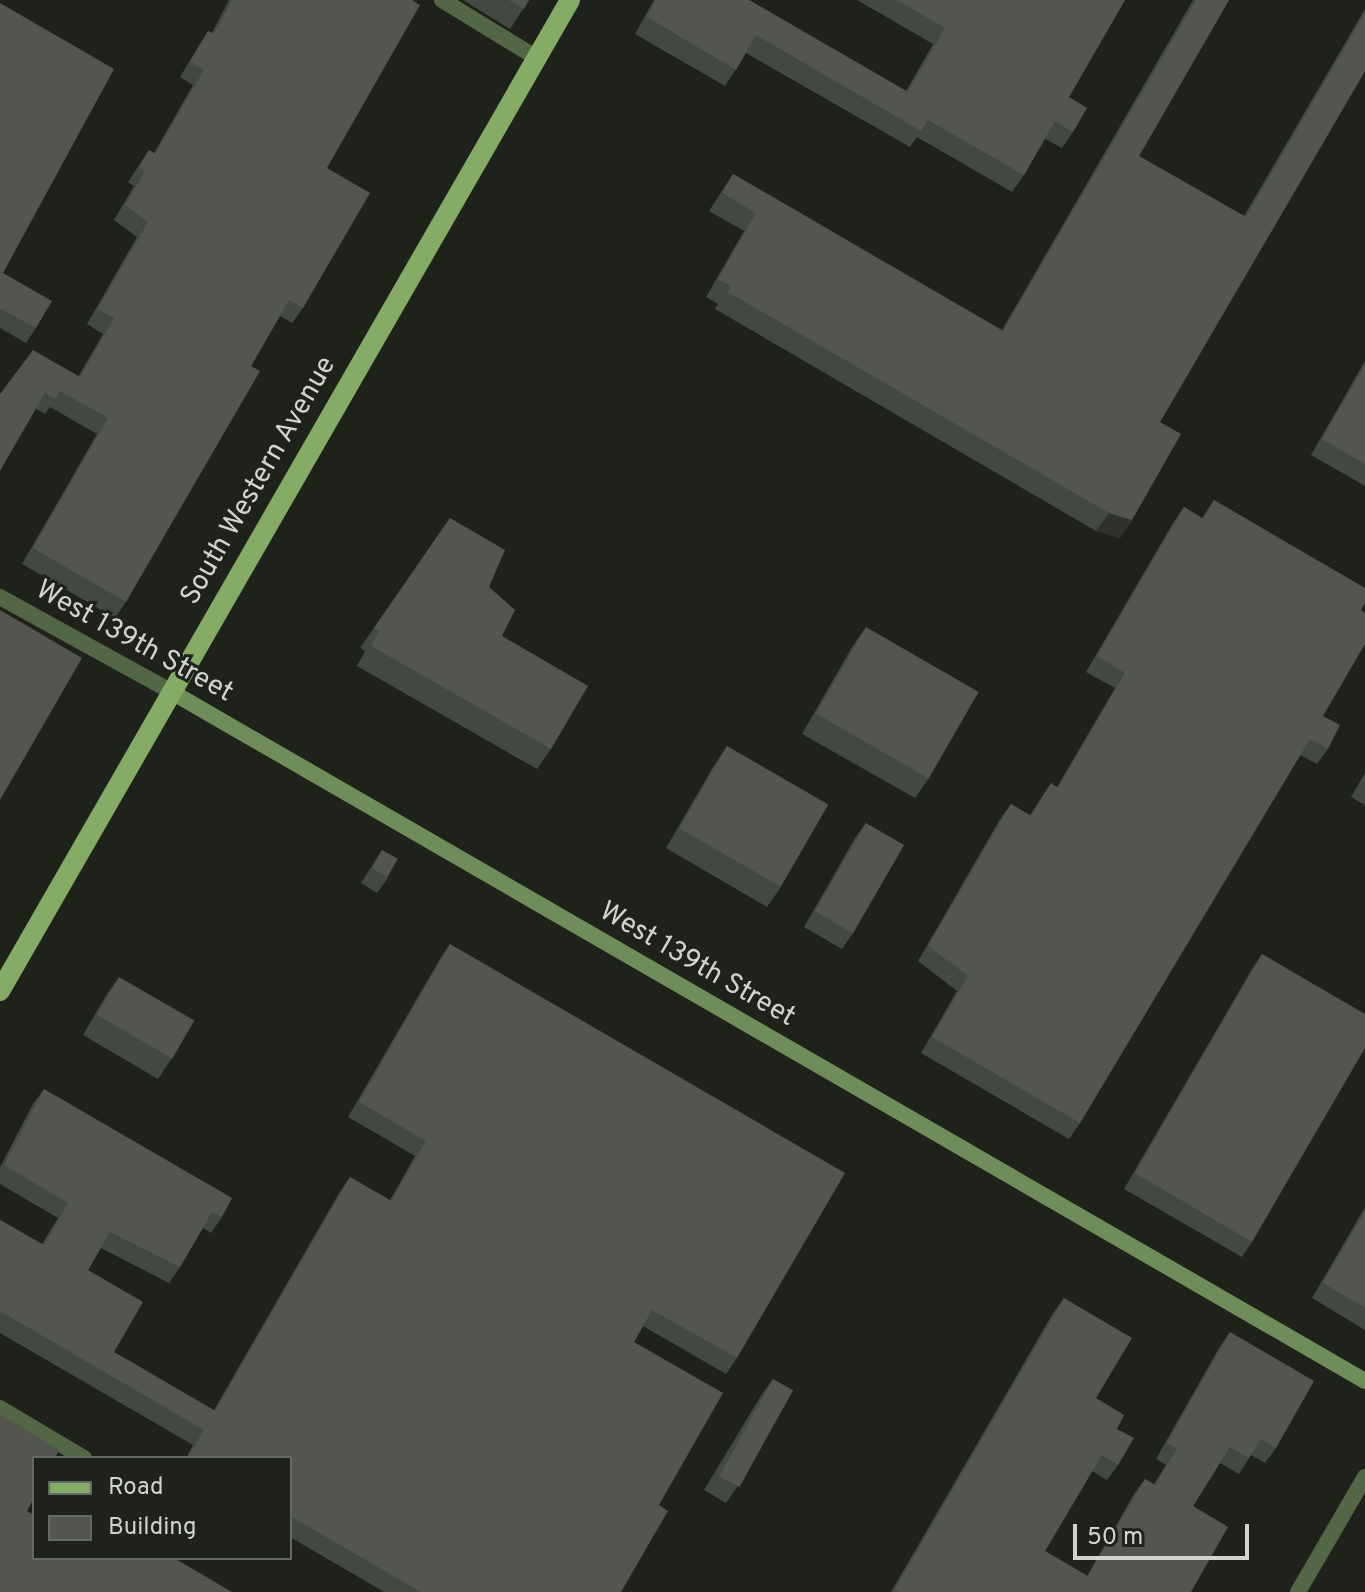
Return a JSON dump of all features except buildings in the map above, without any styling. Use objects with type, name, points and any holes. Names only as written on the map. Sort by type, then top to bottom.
[{"type":"main road","name":"South Western Avenue","points":[[0,991],[570,0]]},
{"type":"street","points":[[442,0],[537,58]]},
{"type":"street","name":"West 139th Street","points":[[0,597],[170,691],[1365,1381]]},
{"type":"street","points":[[0,1408],[81,1456]]},
{"type":"street","points":[[1298,1592],[1365,1477]]}]
